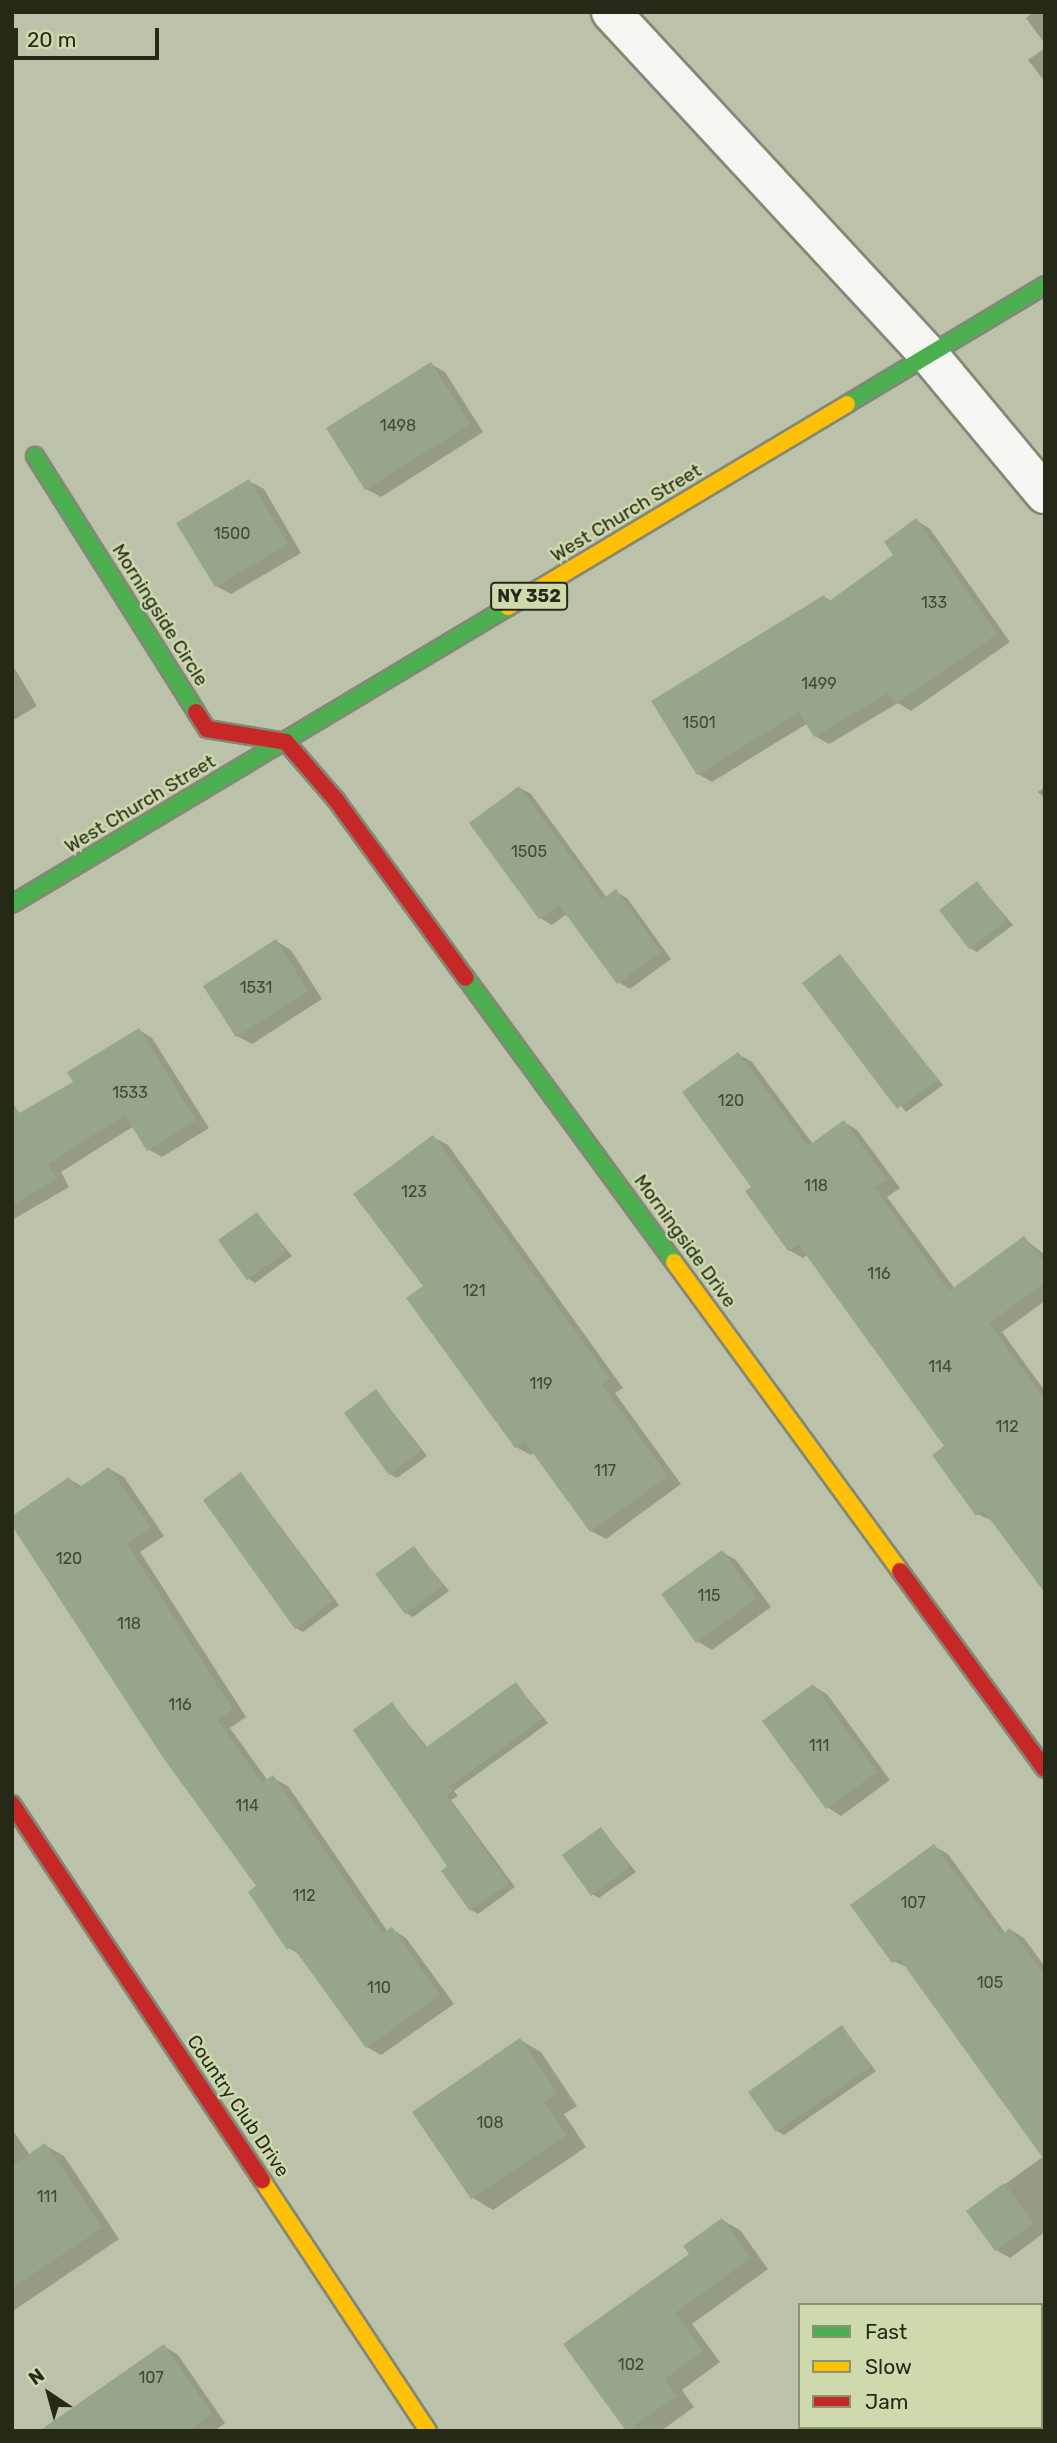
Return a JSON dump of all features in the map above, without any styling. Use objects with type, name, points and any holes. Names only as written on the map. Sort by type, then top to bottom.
[{"type":"street","points":[[611,12],[929,355],[1045,494]]},
{"type":"street","name":"West Church Street","points":[[12,904],[1045,285]]},
{"type":"street","name":"Morningside Circle","points":[[35,456],[207,729],[286,742]]},
{"type":"street","name":"Morningside Drive","points":[[286,742],[336,800],[1045,1769]]},
{"type":"street","name":"Country Club Drive","points":[[12,1804],[428,2431]]},
{"type":"building","points":[[431,362],[470,424],[365,490],[326,428]]},
{"type":"building","points":[[249,479],[288,544],[215,587],[176,523]]},
{"type":"building","points":[[916,518],[997,634],[896,704],[888,693],[814,737],[799,712],[697,775],[651,701],[824,595],[828,602],[893,555],[884,542]]},
{"type":"building","points":[[519,786],[602,899],[616,889],[661,952],[617,984],[559,905],[539,919],[469,823]]},
{"type":"building","points":[[977,881],[1007,921],[969,949],[939,910]]},
{"type":"building","points":[[276,939],[308,991],[236,1037],[203,986]]},
{"type":"building","points":[[840,954],[938,1080],[897,1109],[802,983]]},
{"type":"building","points":[[139,1028],[196,1120],[147,1151],[125,1115],[48,1164],[57,1179],[12,1205],[12,1102],[19,1113],[73,1082],[67,1072]]},
{"type":"building","points":[[738,1052],[808,1146],[844,1120],[887,1180],[875,1188],[949,1291],[1024,1236],[1045,1264],[1045,1283],[989,1323],[1045,1400],[1045,1593],[983,1510],[976,1516],[932,1455],[944,1446],[798,1244],[788,1251],[745,1191],[751,1187],[682,1092]]},
{"type":"building","points":[[433,1135],[610,1379],[602,1385],[668,1476],[590,1532],[524,1441],[515,1448],[406,1298],[423,1286],[353,1194]]},
{"type":"building","points":[[257,1212],[286,1252],[247,1280],[218,1240]]},
{"type":"building","points":[[376,1389],[421,1451],[389,1475],[344,1413]]},
{"type":"building","points":[[109,1467],[151,1528],[127,1544],[233,1709],[217,1719],[262,1783],[273,1775],[382,1934],[392,1927],[440,1995],[366,2048],[292,1946],[287,1950],[248,1892],[256,1886],[162,1756],[12,1526],[12,1516],[69,1477],[77,1489]]},
{"type":"building","points":[[241,1472],[333,1601],[295,1629],[203,1500]]},
{"type":"building","points":[[414,1546],[443,1586],[405,1614],[375,1574]]},
{"type":"building","points":[[722,1550],[757,1598],[696,1643],[661,1594]]},
{"type":"building","points":[[516,1682],[542,1719],[449,1787],[452,1791],[446,1796],[509,1883],[470,1911],[441,1871],[447,1866],[353,1730],[392,1702],[425,1748]]},
{"type":"building","points":[[813,1684],[877,1772],[826,1809],[762,1721]]},
{"type":"building","points":[[601,1827],[630,1867],[591,1896],[562,1855]]},
{"type":"building","points":[[934,1844],[1001,1935],[1010,1928],[1045,1976],[1045,2161],[899,1958],[892,1963],[850,1905]]},
{"type":"building","points":[[842,2025],[871,2067],[776,2132],[748,2092]]},
{"type":"building","points":[[520,2038],[558,2094],[544,2102],[567,2135],[471,2199],[412,2112]]},
{"type":"building","points":[[45,2143],[102,2228],[12,2288],[12,2166]]},
{"type":"building","points":[[1004,2183],[1034,2223],[995,2251],[966,2211]]},
{"type":"building","points":[[722,2218],[751,2258],[675,2313],[703,2351],[665,2379],[677,2396],[626,2431],[563,2344],[689,2254],[683,2246]]},
{"type":"building","points":[[164,2344],[212,2414],[188,2431],[39,2431]]},
{"type":"traffic: fast","points":[[847,404],[1045,285]]},
{"type":"traffic: fast","points":[[35,456],[196,712]]},
{"type":"traffic: fast","points":[[12,904],[508,607]]},
{"type":"traffic: fast","points":[[466,978],[674,1262]]},
{"type":"traffic: slow","points":[[508,607],[847,404]]},
{"type":"traffic: slow","points":[[674,1262],[900,1571]]},
{"type":"traffic: slow","points":[[262,2180],[428,2431]]},
{"type":"traffic: jam","points":[[196,712],[207,729],[286,742],[336,800],[466,978]]},
{"type":"traffic: jam","points":[[900,1571],[1045,1769]]},
{"type":"traffic: jam","points":[[12,1804],[262,2180]]}]
